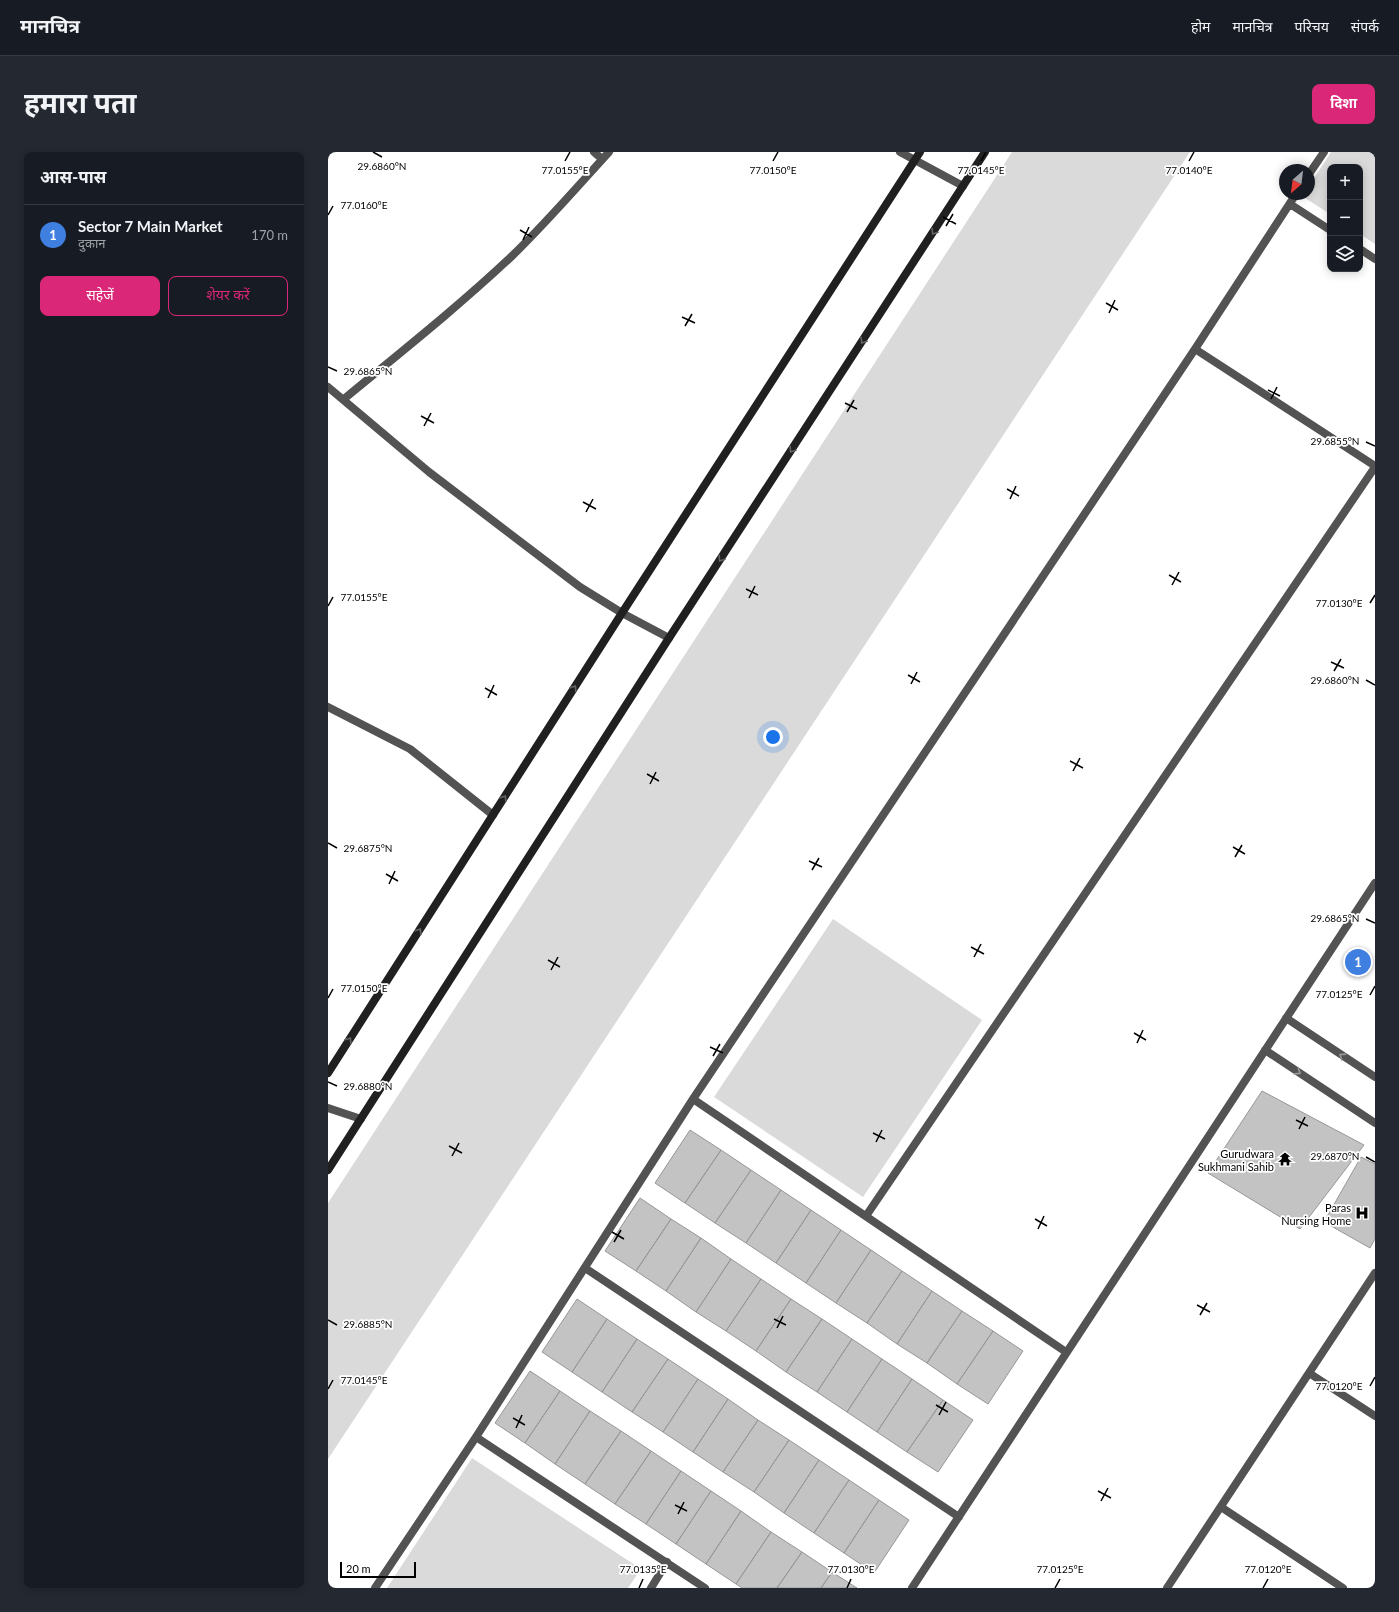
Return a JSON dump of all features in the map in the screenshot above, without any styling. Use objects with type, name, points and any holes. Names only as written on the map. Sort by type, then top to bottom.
[{"type":"street","points":[[594,152],[602,160]]},
{"type":"street","points":[[344,400],[473,292],[513,255],[609,152]]},
{"type":"street","points":[[900,152],[963,186]]},
{"type":"street","points":[[328,1073],[622,613],[920,152]]},
{"type":"street","points":[[328,1170],[669,638],[985,152]]},
{"type":"street","points":[[1315,165],[1324,152]]},
{"type":"street","points":[[375,1588],[476,1437],[693,1098],[1195,349],[1292,200]]},
{"type":"street","points":[[1290,204],[1327,228]]},
{"type":"street","points":[[1363,251],[1375,259]]},
{"type":"street","points":[[866,1216],[1375,466],[1195,349]]},
{"type":"street","points":[[328,387],[436,477],[580,587],[622,613],[669,638]]},
{"type":"street","points":[[328,707],[410,749],[493,815]]},
{"type":"street","points":[[912,1588],[1375,883]]},
{"type":"street","points":[[1286,1018],[1375,1077]]},
{"type":"street","points":[[1265,1050],[1375,1123]]},
{"type":"street","points":[[693,1098],[1066,1352]]},
{"type":"street","points":[[328,1108],[361,1119]]},
{"type":"street","points":[[585,1268],[959,1517]]},
{"type":"street","points":[[1167,1588],[1375,1273]]},
{"type":"street","points":[[1309,1373],[1375,1416]]},
{"type":"street","points":[[476,1437],[705,1588]]},
{"type":"street","points":[[1221,1507],[1342,1588]]},
{"type":"street","points":[[650,1588],[667,1562]]},
{"type":"shaded area","points":[[1012,152],[1190,152],[328,1459],[328,1203]]},
{"type":"shaded area","points":[[1331,152],[1375,152],[1375,244],[1363,236],[1363,164],[1327,164],[1327,212],[1308,200],[1315,200],[1315,177]]},
{"type":"shaded area","points":[[833,919],[982,1020],[863,1197],[714,1097]]},
{"type":"shaded area","points":[[472,1458],[641,1569],[628,1588],[387,1588]]},
{"type":"building","name":"Gurudwara Sukhmani Sahib","points":[[1262,1091],[1364,1145],[1300,1229],[1208,1173]]},
{"type":"building","points":[[690,1130],[721,1150],[685,1203],[655,1183]]},
{"type":"building","points":[[721,1150],[751,1170],[715,1223],[685,1203]]},
{"type":"building","points":[[1361,1157],[1375,1164],[1375,1239],[1370,1248],[1324,1222]]},
{"type":"building","points":[[751,1170],[781,1190],[746,1243],[715,1223]]},
{"type":"building","points":[[781,1190],[811,1210],[776,1263],[746,1243]]},
{"type":"building","points":[[640,1198],[671,1219],[636,1271],[605,1251]]},
{"type":"building","points":[[811,1210],[841,1230],[806,1283],[776,1263]]},
{"type":"building","points":[[671,1219],[701,1238],[666,1291],[636,1271]]},
{"type":"building","points":[[841,1230],[871,1250],[836,1303],[806,1283]]},
{"type":"building","points":[[701,1238],[731,1259],[696,1312],[666,1291]]},
{"type":"building","points":[[871,1250],[902,1271],[867,1323],[836,1303]]},
{"type":"building","points":[[731,1259],[761,1279],[726,1331],[696,1312]]},
{"type":"building","points":[[902,1271],[932,1291],[897,1344],[867,1323]]},
{"type":"building","points":[[761,1279],[791,1299],[756,1351],[726,1331]]},
{"type":"building","points":[[932,1291],[962,1311],[927,1363],[897,1344]]},
{"type":"building","points":[[577,1299],[607,1319],[572,1372],[542,1352]]},
{"type":"building","points":[[791,1299],[822,1319],[786,1372],[756,1351]]},
{"type":"building","points":[[962,1311],[993,1331],[957,1384],[927,1363]]},
{"type":"building","points":[[607,1319],[637,1339],[602,1392],[572,1372]]},
{"type":"building","points":[[822,1319],[852,1339],[817,1392],[786,1372]]},
{"type":"building","points":[[993,1331],[1023,1351],[988,1404],[957,1384]]},
{"type":"building","points":[[637,1339],[668,1359],[632,1412],[602,1392]]},
{"type":"building","points":[[852,1339],[882,1359],[847,1412],[817,1392]]},
{"type":"building","points":[[668,1359],[698,1379],[663,1432],[632,1412]]},
{"type":"building","points":[[882,1359],[912,1379],[877,1432],[847,1412]]},
{"type":"building","points":[[530,1371],[560,1391],[525,1443],[495,1423]]},
{"type":"building","points":[[698,1379],[728,1399],[693,1452],[663,1432]]},
{"type":"building","points":[[912,1379],[943,1400],[907,1452],[877,1432]]},
{"type":"building","points":[[560,1391],[590,1411],[555,1464],[525,1443]]},
{"type":"building","points":[[728,1399],[758,1420],[723,1472],[693,1452]]},
{"type":"building","points":[[943,1400],[973,1420],[938,1472],[907,1452]]},
{"type":"building","points":[[590,1411],[621,1431],[585,1484],[555,1464]]},
{"type":"building","points":[[758,1420],[789,1440],[754,1492],[723,1472]]},
{"type":"building","points":[[621,1431],[651,1451],[615,1504],[585,1484]]},
{"type":"building","points":[[789,1440],[819,1460],[784,1513],[754,1492]]},
{"type":"building","points":[[651,1451],[681,1471],[646,1524],[615,1504]]},
{"type":"building","points":[[819,1460],[849,1480],[814,1533],[784,1513]]},
{"type":"building","points":[[681,1471],[711,1491],[676,1544],[646,1524]]},
{"type":"building","points":[[849,1480],[879,1500],[844,1553],[814,1533]]},
{"type":"building","points":[[711,1491],[741,1511],[706,1564],[676,1544]]},
{"type":"building","points":[[879,1500],[909,1520],[874,1573],[844,1553]]},
{"type":"building","points":[[741,1511],[771,1532],[736,1584],[706,1564]]},
{"type":"building","points":[[771,1532],[802,1552],[777,1588],[742,1588],[736,1584]]},
{"type":"building","points":[[802,1552],[832,1572],[821,1588],[777,1588]]},
{"type":"building","points":[[832,1572],[857,1588],[821,1588]]},
{"type":"place","name":"Sector 7 Main Market","points":[[1358,962]]},
{"type":"place","name":"Gurudwara Sukhmani Sahib","points":[[1285,1159]]},
{"type":"place","name":"Paras Nursing Home","points":[[1362,1213]]}]
